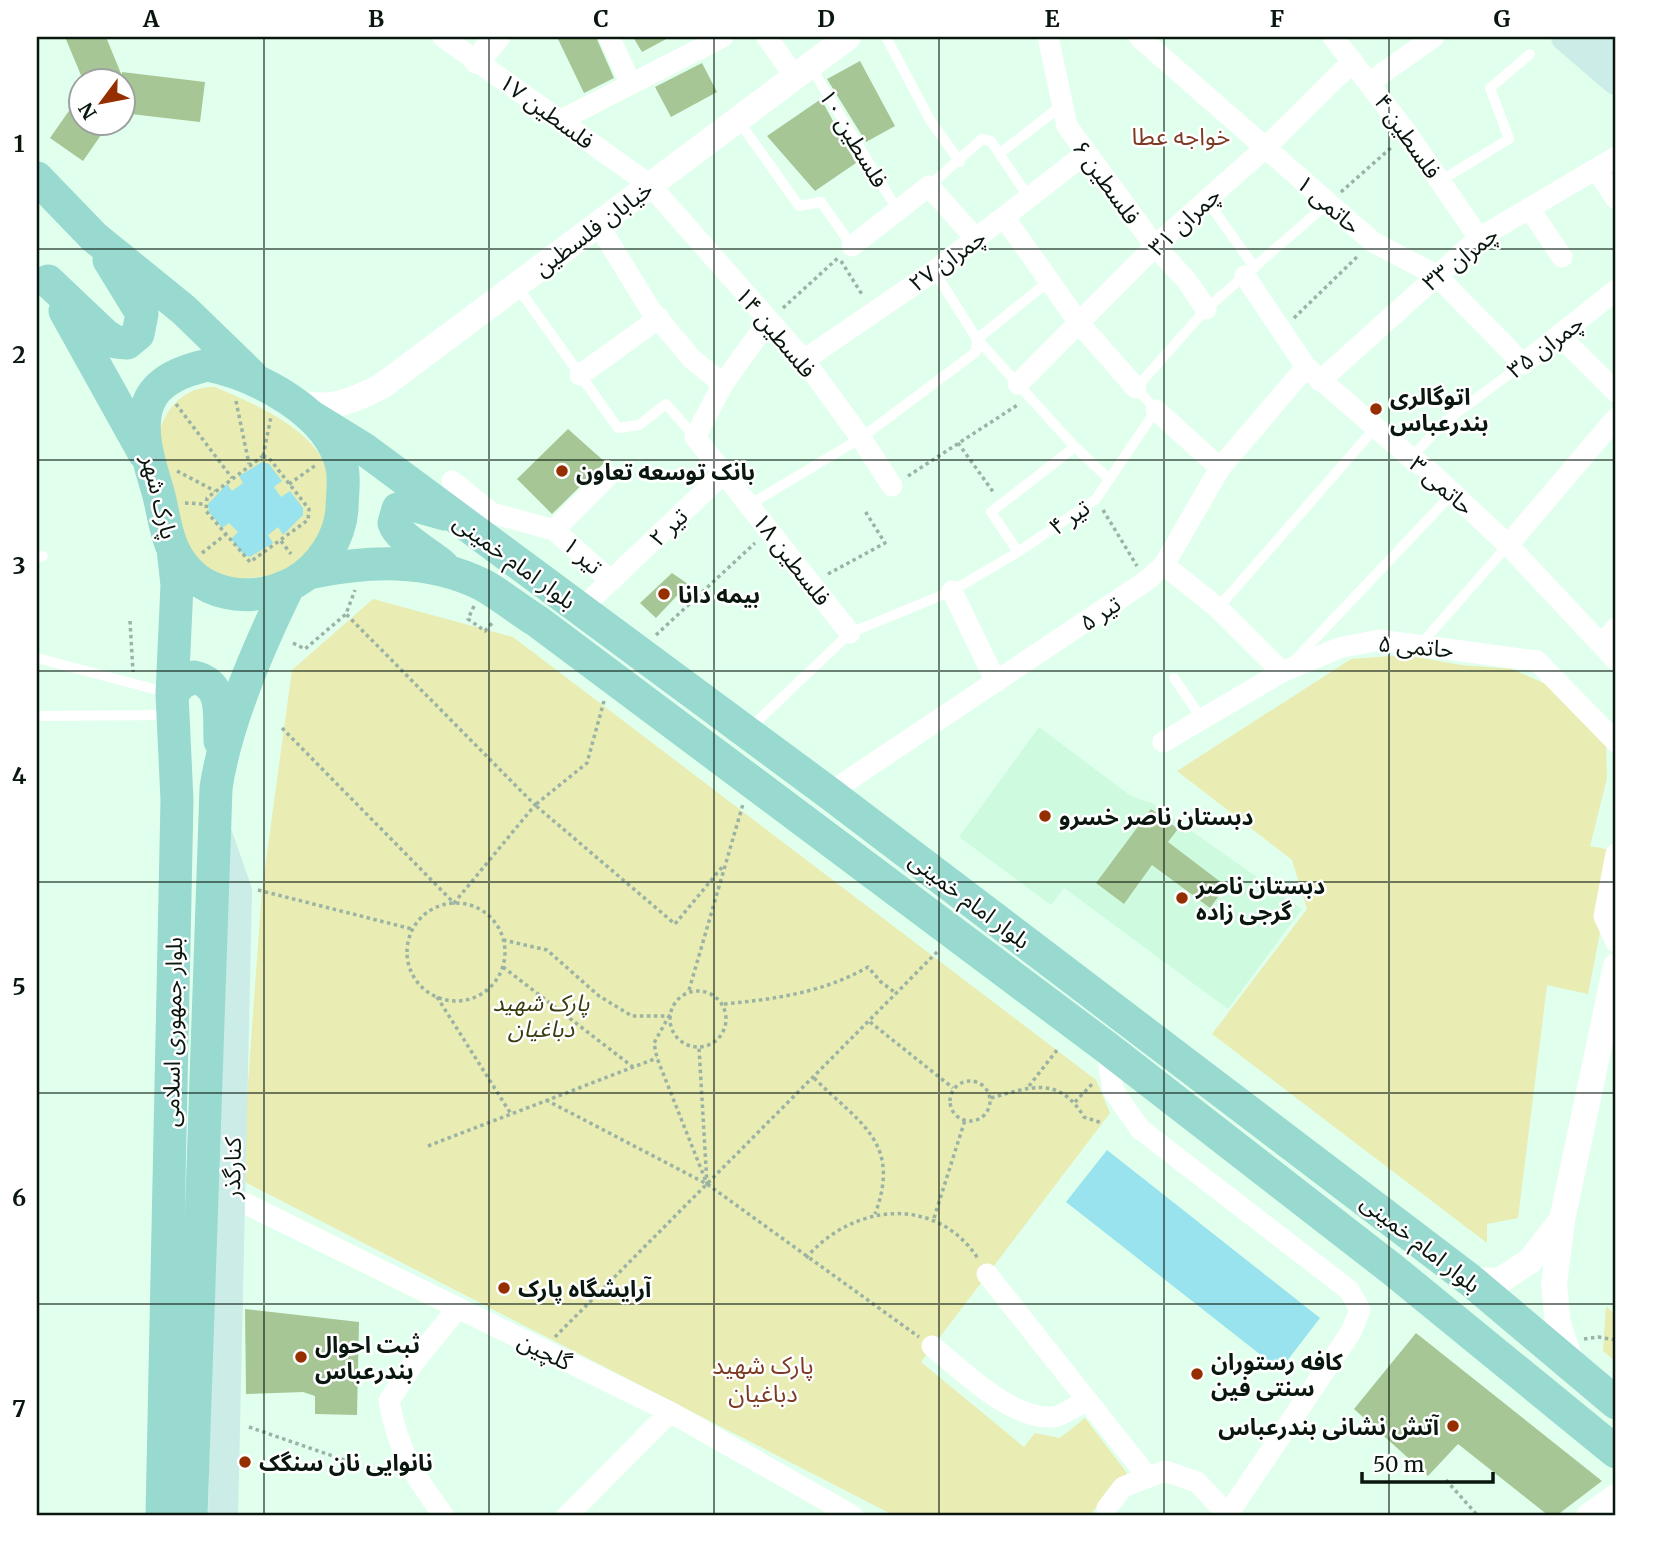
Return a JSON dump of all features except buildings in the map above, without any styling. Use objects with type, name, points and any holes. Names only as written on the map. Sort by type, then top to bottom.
[{"type":"main road","points":[[1566,37],[1616,80]]},
{"type":"main road","points":[[1606,37],[1616,46]]},
{"type":"main road","name":"بلوار امام خمینی","points":[[37,178],[94,237],[184,310],[280,406],[364,449],[829,793],[1568,1353],[1616,1403]]},
{"type":"main road","points":[[42,275],[116,342],[127,343],[138,334],[142,314],[94,237]]},
{"type":"main road","points":[[42,275],[161,467]]},
{"type":"main road","name":"پارک شهر","points":[[280,406],[208,365],[173,376],[154,393],[148,404],[144,431],[161,467],[183,554],[194,579],[216,591],[261,595],[297,571]]},
{"type":"main road","points":[[280,406],[335,448],[342,467],[343,485],[337,540],[297,571]]},
{"type":"main road","points":[[452,573],[422,547],[402,537],[394,523],[398,509],[407,505],[454,516]]},
{"type":"main road","name":"بلوار جمهوری اسلامی","points":[[162,1516],[177,813],[173,705],[177,585],[183,554]]},
{"type":"main road","name":"بلوار امام خمینی","points":[[297,571],[384,563],[413,564],[452,573],[483,585],[619,683],[1106,1047],[1392,1269],[1616,1452]]},
{"type":"main road","name":"بلوار جمهوری اسلامی","points":[[191,1516],[214,823],[220,761],[266,630],[297,571]]},
{"type":"main road","points":[[173,705],[181,683],[194,677],[205,679],[216,690],[220,761]]},
{"type":"main road","name":"کنارگذر","points":[[214,823],[237,891],[226,1514]]},
{"type":"street","name":"فلسطین ۱۷","points":[[443,37],[650,185]]},
{"type":"street","points":[[477,61],[497,37]]},
{"type":"street","points":[[609,37],[631,84]]},
{"type":"street","points":[[561,120],[723,37]]},
{"type":"street","points":[[767,37],[802,71]]},
{"type":"street","name":"خیابان فلسطین","points":[[280,406],[380,387],[848,37]]},
{"type":"street","name":"فلسطین ۶","points":[[1050,37],[1061,106],[1067,126],[1085,154],[1155,246],[1187,281],[1206,309]]},
{"type":"street","name":"حاتمی ۱","points":[[1139,37],[1373,242],[1436,275],[1523,364]]},
{"type":"street","name":"فلسطین ۴","points":[[1334,37],[1407,133],[1479,238]]},
{"type":"street","points":[[1370,82],[1434,37]]},
{"type":"street","name":"چمران ۳۱","points":[[1024,391],[1079,323],[1155,246],[1266,147],[1353,61]]},
{"type":"street","name":"چمران ۲۷","points":[[804,360],[934,271],[1085,154]]},
{"type":"street","name":"چمران ۳۳","points":[[1313,374],[1479,238],[1616,157]]},
{"type":"street","points":[[1596,169],[1616,199]]},
{"type":"street","name":"فلسطین ۱۴","points":[[650,185],[804,360],[892,486]]},
{"type":"street","points":[[846,252],[929,186],[976,239]]},
{"type":"street","points":[[1529,208],[1562,257]]},
{"type":"street","points":[[1004,218],[1079,323],[1136,388]]},
{"type":"street","points":[[598,224],[650,309],[692,359],[723,384]]},
{"type":"street","name":"حاتمی ۳","points":[[1250,272],[1281,330],[1313,374],[1453,493],[1508,545],[1609,652]]},
{"type":"street","name":"چمران ۳۵","points":[[1523,364],[1561,337],[1616,290]]},
{"type":"street","points":[[580,375],[659,318]]},
{"type":"street","points":[[695,436],[723,384],[768,321]]},
{"type":"street","points":[[1561,337],[1616,392]]},
{"type":"street","name":"تیر ۵","points":[[829,793],[1146,581],[1164,565],[1220,468],[1313,374]]},
{"type":"street","points":[[1156,410],[1220,468]]},
{"type":"street","points":[[1508,545],[1616,418]]},
{"type":"street","name":"فلسطین ۱۸","points":[[695,436],[850,632]]},
{"type":"street","name":"تیر ۲","points":[[581,610],[724,472]]},
{"type":"street","name":"تیر ۱","points":[[554,530],[608,477]]},
{"type":"street","name":"تیر ۱","points":[[452,481],[492,513],[554,530],[611,580]]},
{"type":"street","points":[[1164,565],[1219,608],[1282,672]]},
{"type":"street","points":[[952,591],[996,682]]},
{"type":"street","points":[[1609,652],[1616,628]]},
{"type":"street","name":"حاتمی ۵","points":[[1163,742],[1282,672],[1339,648],[1379,640],[1537,661],[1616,742]]},
{"type":"street","points":[[1616,854],[1604,916],[1616,942]]},
{"type":"street","points":[[1568,1353],[1554,1285],[1562,1220],[1616,966]]},
{"type":"street","points":[[1106,1047],[1113,1090],[1140,1129],[1349,1290],[1360,1310],[1351,1332],[1228,1515],[1197,1482],[1165,1471],[1124,1487],[1107,1508]]},
{"type":"street","name":"گلچین","points":[[232,1197],[670,1412],[853,1516]]},
{"type":"street","points":[[1470,1280],[1499,1281],[1530,1261],[1562,1220]]},
{"type":"street","points":[[987,1274],[1148,1477]]},
{"type":"street","points":[[444,1516],[417,1479],[396,1439],[389,1401],[414,1362],[458,1308]]},
{"type":"street","points":[[932,1346],[986,1390],[1022,1413],[1054,1417],[1087,1400]]},
{"type":"street","points":[[567,1516],[670,1412]]},
{"type":"street","points":[[1589,1516],[1616,1497]]},
{"type":"lane","points":[[886,37],[929,120],[960,162]]},
{"type":"lane","points":[[1440,181],[1509,139],[1490,88],[1530,54]]},
{"type":"lane","name":"فلسطین ۱۰","points":[[802,71],[898,211]]},
{"type":"lane","points":[[999,154],[1061,106]]},
{"type":"lane","points":[[738,120],[799,206],[821,202],[846,252]]},
{"type":"lane","points":[[929,186],[960,162],[982,139],[991,141],[1029,198]]},
{"type":"lane","points":[[1206,199],[1250,272]]},
{"type":"lane","points":[[1156,410],[1136,388],[1206,309],[1327,204]]},
{"type":"lane","points":[[934,271],[977,339],[1074,447],[1108,478]]},
{"type":"lane","points":[[749,505],[861,438],[976,352],[977,339],[1049,281]]},
{"type":"lane","name":"فلسطین ۱۸","points":[[516,285],[618,428],[639,425],[666,404],[695,436]]},
{"type":"lane","name":"چمران ۳۵","points":[[1411,458],[1443,423],[1523,364]]},
{"type":"lane","name":"تیر ۴","points":[[747,732],[850,632],[952,591],[1018,552],[1096,499],[1156,410]]},
{"type":"lane","points":[[1219,608],[1376,428]]},
{"type":"lane","points":[[1018,552],[991,512],[1074,447]]},
{"type":"lane","points":[[1282,672],[1453,493]]},
{"type":"lane","points":[[1421,644],[1508,545]]},
{"type":"lane","points":[[37,658],[173,705]]},
{"type":"lane","points":[[1174,678],[1202,719]]},
{"type":"lane","points":[[37,716],[173,705]]},
{"type":"path","points":[[1327,204],[1407,133]]},
{"type":"path","points":[[1281,330],[1373,242]]},
{"type":"path","points":[[768,321],[846,252],[874,312]]},
{"type":"path","points":[[892,486],[958,443],[1024,391]]},
{"type":"path","points":[[249,464],[235,396],[280,406],[263,456],[207,498],[204,508],[250,562],[309,518],[309,509],[269,458],[263,456]]},
{"type":"path","points":[[171,407],[177,401],[232,478]]},
{"type":"path","points":[[958,443],[1001,503]]},
{"type":"path","points":[[289,484],[323,460]]},
{"type":"path","points":[[161,467],[215,491]]},
{"type":"path","points":[[1096,499],[1146,581]]},
{"type":"path","points":[[811,583],[885,543],[865,511]]},
{"type":"path","points":[[638,652],[769,529]]},
{"type":"path","points":[[183,554],[225,535]]},
{"type":"path","points":[[281,541],[297,571]]},
{"type":"path","points":[[293,643],[304,649],[346,614],[355,590]]},
{"type":"path","points":[[346,614],[535,806],[675,924],[723,866]]},
{"type":"path","points":[[468,619],[485,631]]},
{"type":"path","points":[[454,903],[535,806],[587,763],[602,705],[619,683]]},
{"type":"path","points":[[282,728],[454,903]]},
{"type":"path","points":[[689,990],[739,809],[756,786]]},
{"type":"path","points":[[237,891],[262,890],[412,929]]},
{"type":"path","points":[[437,997],[453,1001],[484,992],[495,981],[503,967],[503,940],[491,917],[467,904],[454,903],[429,910],[412,929],[408,942],[410,969],[416,981],[437,997],[511,1114]]},
{"type":"path","points":[[540,1348],[897,995],[934,957],[950,930]]},
{"type":"path","points":[[503,940],[547,950],[599,996],[632,1016],[669,1016]]},
{"type":"path","points":[[503,967],[633,1067]]},
{"type":"path","points":[[724,1004],[789,998],[844,981],[868,967],[897,995]]},
{"type":"path","points":[[669,1016],[672,1032],[683,1044],[699,1048],[718,1041],[727,1024],[724,1004],[709,991],[689,990],[675,1000],[654,1043],[657,1058],[707,1184]]},
{"type":"path","points":[[870,1022],[954,1088]]},
{"type":"path","points":[[699,1048],[707,1184]]},
{"type":"path","points":[[1027,1088],[1057,1050]]},
{"type":"path","points":[[428,1146],[657,1058]]},
{"type":"path","points":[[814,1078],[856,1117],[874,1139],[884,1161],[884,1189],[876,1214]]},
{"type":"path","points":[[1076,1102],[1096,1080]]},
{"type":"path","points":[[965,1120],[951,1107],[954,1088],[965,1081],[979,1082],[991,1098]]},
{"type":"path","points":[[991,1098],[1027,1088],[1054,1088],[1076,1102],[1084,1117],[1102,1123]]},
{"type":"path","points":[[965,1120],[983,1116],[991,1098]]},
{"type":"path","points":[[546,1101],[707,1184],[806,1258],[932,1346]]},
{"type":"path","points":[[934,1218],[965,1120]]},
{"type":"path","points":[[806,1258],[819,1242],[876,1214],[934,1218],[964,1243],[987,1274]]},
{"type":"path","points":[[1568,1353],[1598,1337],[1616,1340]]},
{"type":"path","points":[[226,1419],[356,1464]]},
{"type":"path","points":[[1446,1480],[1478,1516]]},
{"type":"shaded area","name":"دبستان ناصر گرجی زاده","points":[[1039,727],[1131,796],[1152,803],[1302,909],[1228,1009],[1064,888],[1051,905],[959,837]]},
{"type":"green space","points":[[215,387],[285,422],[308,441],[324,463],[330,490],[327,520],[322,533],[307,556],[280,572],[237,579],[215,575],[196,558],[181,527],[158,440],[160,429],[169,410],[185,395],[194,390]]},
{"type":"green space","name":"پارک شهید دباغیان","points":[[373,599],[513,637],[1096,1080],[1110,1113],[921,1362],[1024,1447],[1035,1433],[1060,1438],[1085,1418],[1127,1473],[1092,1512],[1097,1516],[895,1516],[241,1180],[262,890],[292,670]]},
{"type":"green space","points":[[1405,655],[1461,665],[1512,669],[1550,686],[1606,745],[1607,778],[1590,846],[1616,851],[1588,994],[1547,985],[1518,1218],[1487,1224],[1487,1243],[1212,1034],[1307,909],[1292,860],[1177,771],[1351,659]]},
{"type":"green space","points":[[1606,1306],[1616,1315],[1616,1362],[1603,1351]]},
{"type":"water","points":[[262,462],[269,464],[282,481],[274,487],[281,497],[290,491],[303,508],[303,515],[283,535],[278,527],[268,535],[273,543],[250,557],[243,554],[231,539],[238,532],[229,523],[222,528],[209,512],[208,504],[227,484],[232,491],[243,483],[239,476]]},
{"type":"water","points":[[1107,1150],[1320,1318],[1280,1370],[1066,1202]]},
{"type":"place","name":"اتوگالری بندرعباس","points":[[1376,409]]},
{"type":"place","name":"بانک توسعه تعاون","points":[[562,471]]},
{"type":"place","name":"بیمه دانا","points":[[664,594]]},
{"type":"place","name":"دبستان ناصر خسرو","points":[[1045,816]]},
{"type":"place","name":"دبستان ناصر گرجی زاده","points":[[1182,898]]},
{"type":"place","name":"آرایشگاه پارک","points":[[504,1288]]},
{"type":"place","name":"ثبت احوال بندرعباس","points":[[301,1357]]},
{"type":"place","name":"کافه رستوران سنتی فین","points":[[1197,1374]]},
{"type":"place","name":"آتش نشانی بندرعباس","points":[[1453,1426]]},
{"type":"place","name":"نانوایی نان سنگک","points":[[245,1462]]},
{"type":"district","name":"خواجه عطا","points":[[1181,136]]},
{"type":"district","name":"پارک شهید دباغیان","points":[[763,1379]]}]
